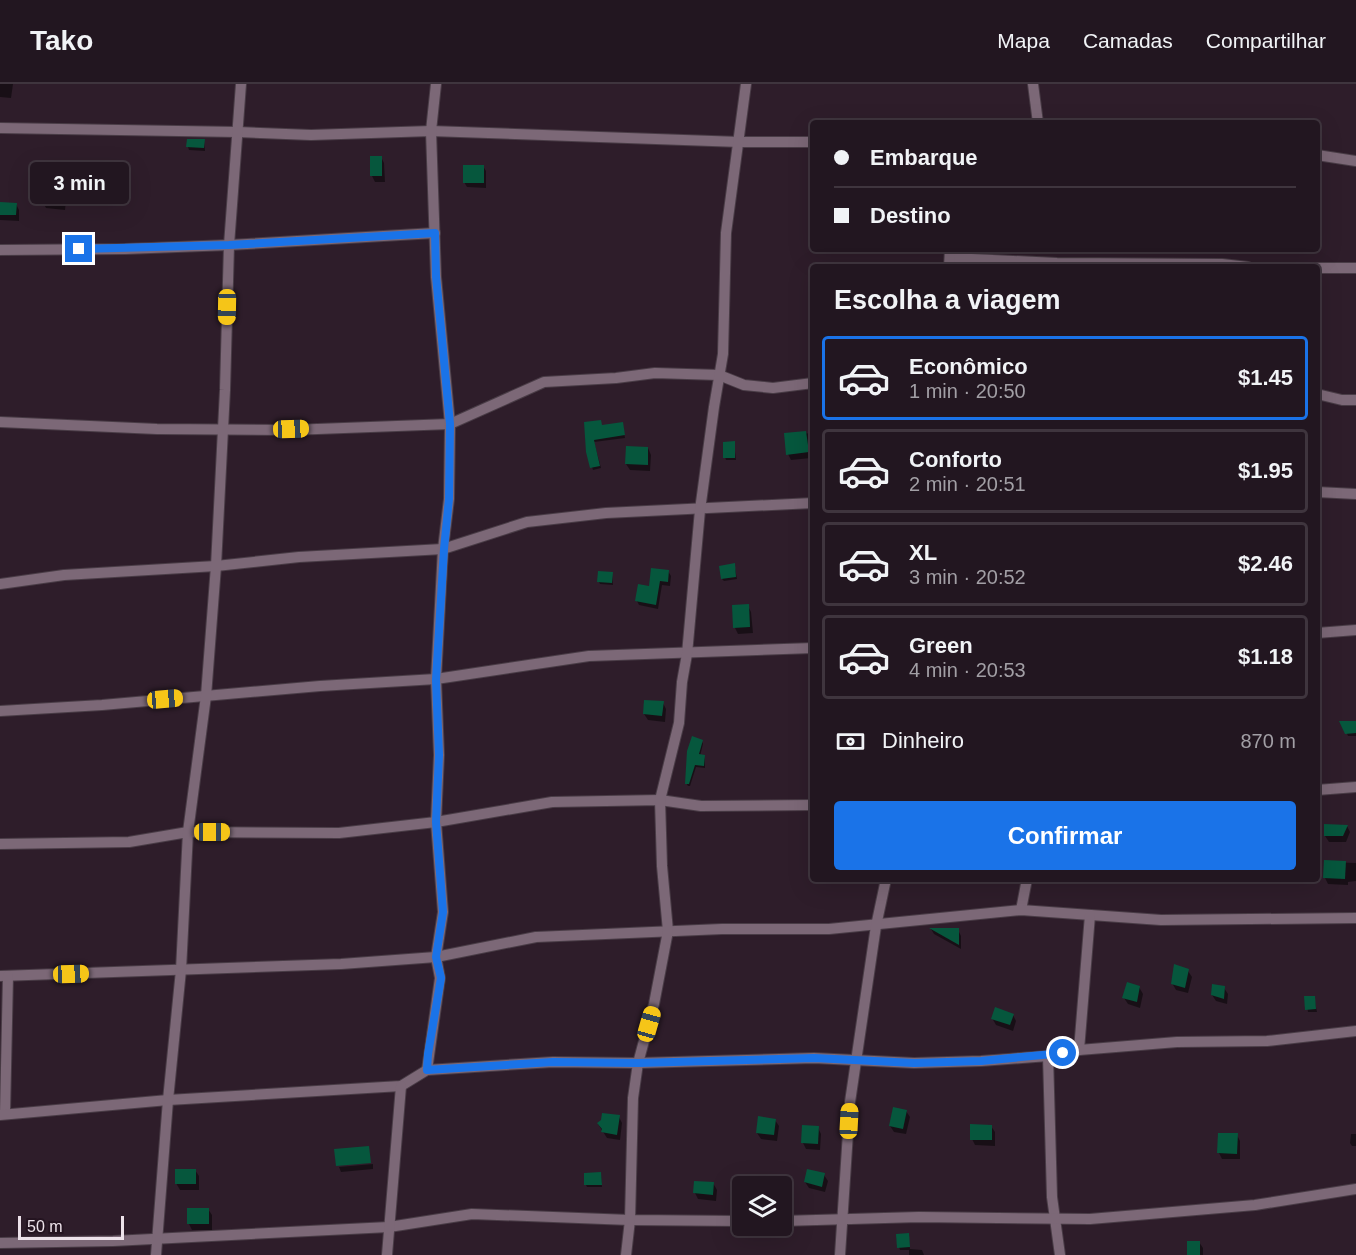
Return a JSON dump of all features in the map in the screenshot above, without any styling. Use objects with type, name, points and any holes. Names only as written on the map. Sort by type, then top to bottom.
[{"type":"street","points":[[156,1255],[180,970],[188,832],[206,696],[216,566],[229,245],[241,84]]},
{"type":"street","points":[[427,1070],[441,978],[436,957],[443,912],[436,822],[439,755],[436,680],[449,499],[450,424],[437,288],[431,131],[436,84]]},
{"type":"street","points":[[626,1255],[630,1220],[633,1098],[638,1063],[654,1005],[668,931],[660,800],[679,723],[700,510],[723,354],[726,233],[746,84]]},
{"type":"street","points":[[1033,84],[1038,120]]},
{"type":"street","points":[[0,128],[311,135],[431,131],[740,142],[810,142]]},
{"type":"street","points":[[1320,155],[1356,160]]},
{"type":"street","points":[[0,250],[229,245],[435,233]]},
{"type":"street","points":[[950,258],[1057,263],[1222,264]]},
{"type":"street","points":[[1320,268],[1356,268]]},
{"type":"street","points":[[0,422],[157,429],[291,429],[450,424],[544,382],[656,374],[719,375],[744,385],[773,388],[810,383]]},
{"type":"street","points":[[1320,395],[1342,400],[1356,399]]},
{"type":"street","points":[[1320,492],[1356,494]]},
{"type":"street","points":[[0,584],[74,574],[444,549],[527,522],[606,513],[810,503]]},
{"type":"street","points":[[1320,633],[1356,630]]},
{"type":"street","points":[[0,711],[320,686],[436,680],[589,656],[810,648]]},
{"type":"street","points":[[1320,789],[1356,787]]},
{"type":"street","points":[[0,844],[129,842],[188,832],[339,833],[436,822],[552,802],[660,800],[701,806],[810,805]]},
{"type":"street","points":[[840,1255],[850,1102],[876,926],[885,882]]},
{"type":"street","points":[[1021,910],[1026,882]]},
{"type":"street","points":[[1356,918],[1161,920],[1021,910],[829,929],[668,931],[536,937],[436,957],[341,964],[4,976],[2,1114],[168,1100],[401,1086],[427,1070],[553,1062],[638,1063],[814,1058],[914,1063],[981,1061],[1177,1042],[1266,1041],[1356,1031]]},
{"type":"street","points":[[1079,1050],[1090,915]]},
{"type":"street","points":[[1048,1056],[1052,1197],[1060,1255]]},
{"type":"street","points":[[387,1255],[401,1086]]},
{"type":"street","points":[[792,1221],[919,1217],[1090,1219],[1255,1204],[1356,1188]]},
{"type":"street","points":[[0,1243],[158,1239],[388,1227],[472,1214],[732,1221]]},
{"type":"building","points":[[187,139],[205,139],[204,148],[186,147]]},
{"type":"building","points":[[370,156],[382,156],[382,176],[370,176]]},
{"type":"building","points":[[115,163],[116,175],[99,176],[98,165]]},
{"type":"building","points":[[463,165],[484,165],[484,183],[463,183]]},
{"type":"building","points":[[43,182],[64,185],[62,204],[41,202]]},
{"type":"building","points":[[0,202],[17,203],[16,215],[0,215]]},
{"type":"building","points":[[601,420],[602,425],[623,422],[625,435],[594,440],[600,466],[590,468],[586,452],[584,422]]},
{"type":"building","points":[[806,431],[809,452],[786,455],[784,433]]},
{"type":"building","points":[[735,441],[735,458],[723,458],[723,442]]},
{"type":"building","points":[[626,446],[648,447],[648,465],[625,464]]},
{"type":"building","points":[[735,563],[736,577],[721,579],[719,566]]},
{"type":"building","points":[[651,568],[669,570],[668,582],[660,581],[656,605],[635,601],[638,584],[649,586]]},
{"type":"building","points":[[598,571],[613,572],[612,583],[597,582]]},
{"type":"building","points":[[749,604],[750,627],[733,628],[732,605]]},
{"type":"building","points":[[644,700],[664,701],[662,716],[643,714]]},
{"type":"building","points":[[1339,721],[1356,721],[1356,733],[1345,734]]},
{"type":"building","points":[[692,736],[703,740],[699,754],[705,755],[704,766],[695,765],[689,784],[685,784],[687,751]]},
{"type":"building","points":[[1324,824],[1348,825],[1343,836],[1324,836]]},
{"type":"building","points":[[1324,860],[1346,861],[1345,879],[1323,878]]},
{"type":"building","points":[[929,928],[959,928],[959,945]]},
{"type":"building","points":[[1174,964],[1189,969],[1185,988],[1171,984]]},
{"type":"building","points":[[1127,982],[1140,986],[1137,1002],[1122,998]]},
{"type":"building","points":[[1212,984],[1225,986],[1224,999],[1211,995]]},
{"type":"building","points":[[1304,996],[1315,996],[1316,1009],[1305,1010]]},
{"type":"building","points":[[995,1007],[1014,1014],[1010,1025],[991,1019]]},
{"type":"building","points":[[893,1107],[907,1110],[903,1129],[889,1126]]},
{"type":"building","points":[[602,1113],[620,1115],[617,1135],[601,1132],[602,1129],[597,1123],[601,1120]]},
{"type":"building","points":[[758,1116],[776,1119],[774,1135],[756,1133]]},
{"type":"building","points":[[970,1124],[992,1125],[992,1140],[970,1140]]},
{"type":"building","points":[[802,1125],[819,1126],[818,1144],[801,1143]]},
{"type":"building","points":[[1218,1133],[1238,1133],[1237,1154],[1217,1153]]},
{"type":"building","points":[[369,1146],[371,1163],[336,1166],[334,1149]]},
{"type":"building","points":[[175,1169],[196,1169],[196,1184],[175,1184]]},
{"type":"building","points":[[807,1169],[825,1173],[822,1187],[804,1182]]},
{"type":"building","points":[[601,1172],[602,1185],[584,1185],[584,1173]]},
{"type":"building","points":[[694,1181],[714,1182],[713,1195],[693,1193]]},
{"type":"building","points":[[187,1208],[209,1208],[209,1224],[187,1224]]},
{"type":"building","points":[[909,1233],[910,1247],[897,1248],[896,1234]]},
{"type":"building","points":[[1187,1241],[1200,1241],[1200,1255],[1187,1255]]},
{"type":"route","points":[[79,249],[229,245],[435,233],[436,276],[450,424],[449,499],[436,680],[439,755],[436,822],[443,912],[436,957],[441,978],[427,1070],[553,1062],[638,1063],[814,1058],[914,1063],[981,1061],[1063,1053]]}]
